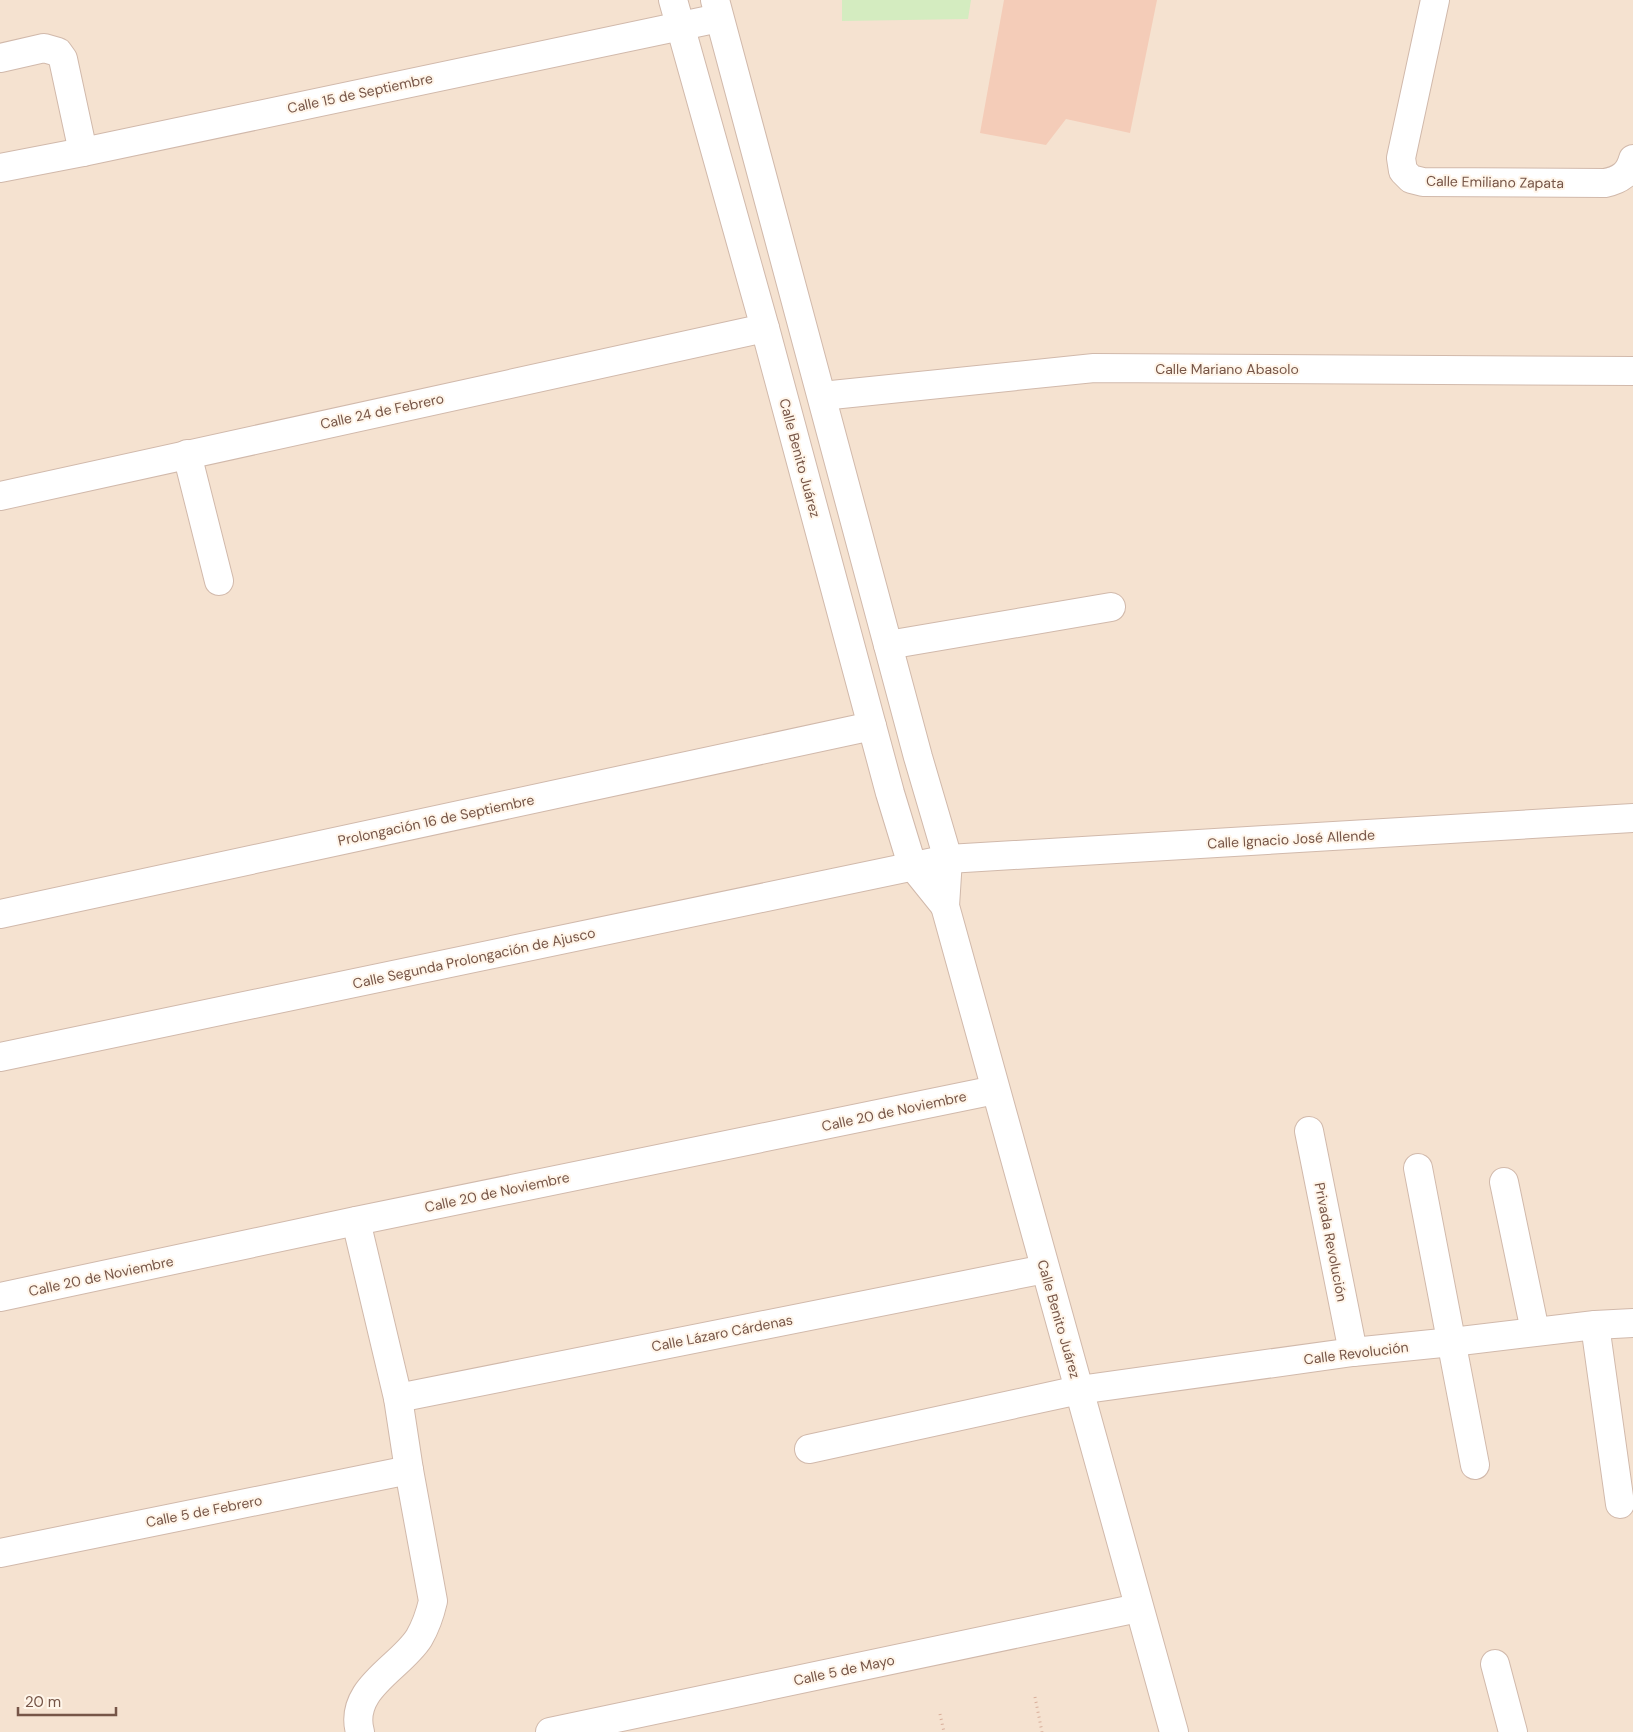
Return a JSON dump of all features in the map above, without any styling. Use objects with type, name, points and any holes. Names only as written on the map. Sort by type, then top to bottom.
[{"type":"street","name":"Calle Emiliano Zapata","points":[[1435,0],[1401,158],[1403,171],[1412,179],[1423,182],[1605,183],[1623,177],[1629,170],[1633,159]]},
{"type":"street","name":"Calle 15 de Septiembre","points":[[0,168],[83,152],[677,13],[717,9]]},
{"type":"street","name":"Calle Benito Juárez","points":[[717,9],[918,757],[948,859],[944,906],[1174,1732]]},
{"type":"street","name":"Calle Benito Juárez","points":[[677,13],[765,328],[872,726],[912,865],[944,906]]},
{"type":"street","points":[[0,58],[44,48],[58,52],[63,59],[83,152]]},
{"type":"street","name":"Calle 24 de Febrero","points":[[0,496],[765,328]]},
{"type":"street","name":"Calle Mariano Abasolo","points":[[822,396],[1094,368],[1633,372]]},
{"type":"street","points":[[187,454],[219,582]]},
{"type":"street","points":[[888,644],[1111,607]]},
{"type":"street","name":"Prolongación 16 de Septiembre","points":[[0,914],[872,726]]},
{"type":"street","name":"Calle Ignacio José Allende","points":[[948,859],[1633,818]]},
{"type":"street","name":"Calle Segunda Prolongación de Ajusco","points":[[0,1057],[948,859]]},
{"type":"street","name":"Calle 20 de Noviembre","points":[[0,1297],[356,1221],[995,1090]]},
{"type":"street","name":"Privada Revolución","points":[[1309,1131],[1353,1352]]},
{"type":"street","points":[[1418,1168],[1475,1466]]},
{"type":"street","points":[[1504,1182],[1536,1331]]},
{"type":"street","points":[[356,1221],[398,1398],[433,1601],[428,1620],[419,1638],[373,1684],[360,1707],[358,1725],[360,1732]]},
{"type":"street","name":"Calle Lázaro Cárdenas","points":[[398,1398],[1045,1268]]},
{"type":"street","name":"Calle Revolución","points":[[810,1449],[1079,1390],[1353,1352],[1536,1331],[1633,1323]]},
{"type":"street","points":[[1595,1325],[1620,1504]]},
{"type":"street","name":"Calle 5 de Febrero","points":[[0,1553],[409,1470]]},
{"type":"street","name":"Calle 5 de Mayo","points":[[550,1732],[1138,1608]]},
{"type":"street","points":[[1495,1664],[1513,1732]]},
{"type":"path","points":[[1035,1698],[1042,1732]]},
{"type":"path","points":[[940,1714],[944,1732]]},
{"type":"shaded area","points":[[0,0],[1633,0],[1633,1732],[0,1732]]},
{"type":"green space","points":[[842,0],[971,0],[968,19],[842,21]]},
{"type":"building","points":[[1004,0],[1157,0],[1130,133],[1066,119],[1046,145],[980,133]]}]
